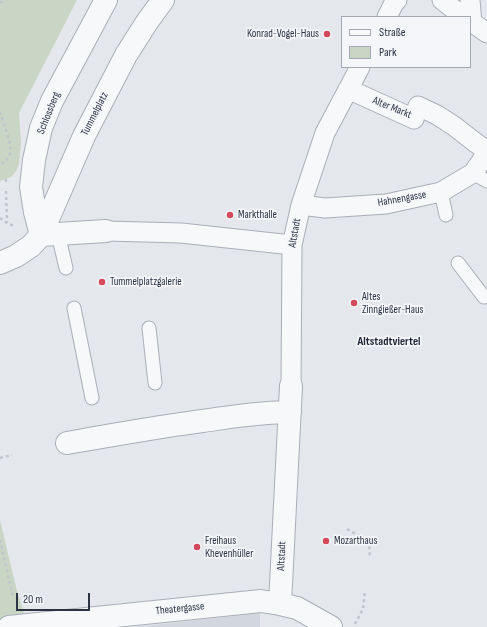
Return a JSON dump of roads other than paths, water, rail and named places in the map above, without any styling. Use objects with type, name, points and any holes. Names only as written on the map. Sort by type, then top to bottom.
[{"type":"street","name":"Schlossberg","points":[[50,235],[35,212],[31,187],[34,160],[41,128],[52,101],[106,0]]},
{"type":"street","name":"Tummelplatz","points":[[0,263],[16,256],[50,235],[84,136],[122,62],[147,22],[163,0]]},
{"type":"street","points":[[387,16],[397,0]]},
{"type":"street","points":[[442,0],[464,16]]},
{"type":"street","points":[[470,0],[473,23]]},
{"type":"street","name":"Altstadt","points":[[280,604],[291,386],[292,245],[301,205],[325,133],[359,68]]},
{"type":"street","name":"Alter Markt","points":[[348,89],[414,119],[418,106],[437,115],[454,126],[487,152]]},
{"type":"street","name":"Hahnengasse","points":[[301,205],[325,208],[386,204],[441,192],[480,177],[487,152]]},
{"type":"street","points":[[50,235],[106,231],[181,233],[292,245]]},
{"type":"street","points":[[67,443],[99,431],[161,421],[270,412],[290,412]]},
{"type":"street","name":"Theatergasse","points":[[9,627],[261,601],[297,608],[331,627]]},
{"type":"lane","points":[[441,192],[446,215]]},
{"type":"lane","points":[[50,235],[66,268]]},
{"type":"lane","points":[[458,263],[484,297]]},
{"type":"lane","points":[[74,308],[92,398]]},
{"type":"lane","points":[[149,328],[155,384]]},
{"type":"place","name":"Konrad-Vogel-Haus","points":[[327,34]]},
{"type":"place","name":"Markthalle","points":[[230,215]]},
{"type":"place","name":"Tummelplatzgalerie","points":[[102,282]]},
{"type":"place","name":"Altes Zinngießer-Haus","points":[[354,303]]},
{"type":"place","name":"Mozarthaus","points":[[326,541]]},
{"type":"place","name":"Freihaus Khevenhüller","points":[[197,547]]},
{"type":"district","name":"Altstadtviertel","points":[[389,342]]}]
